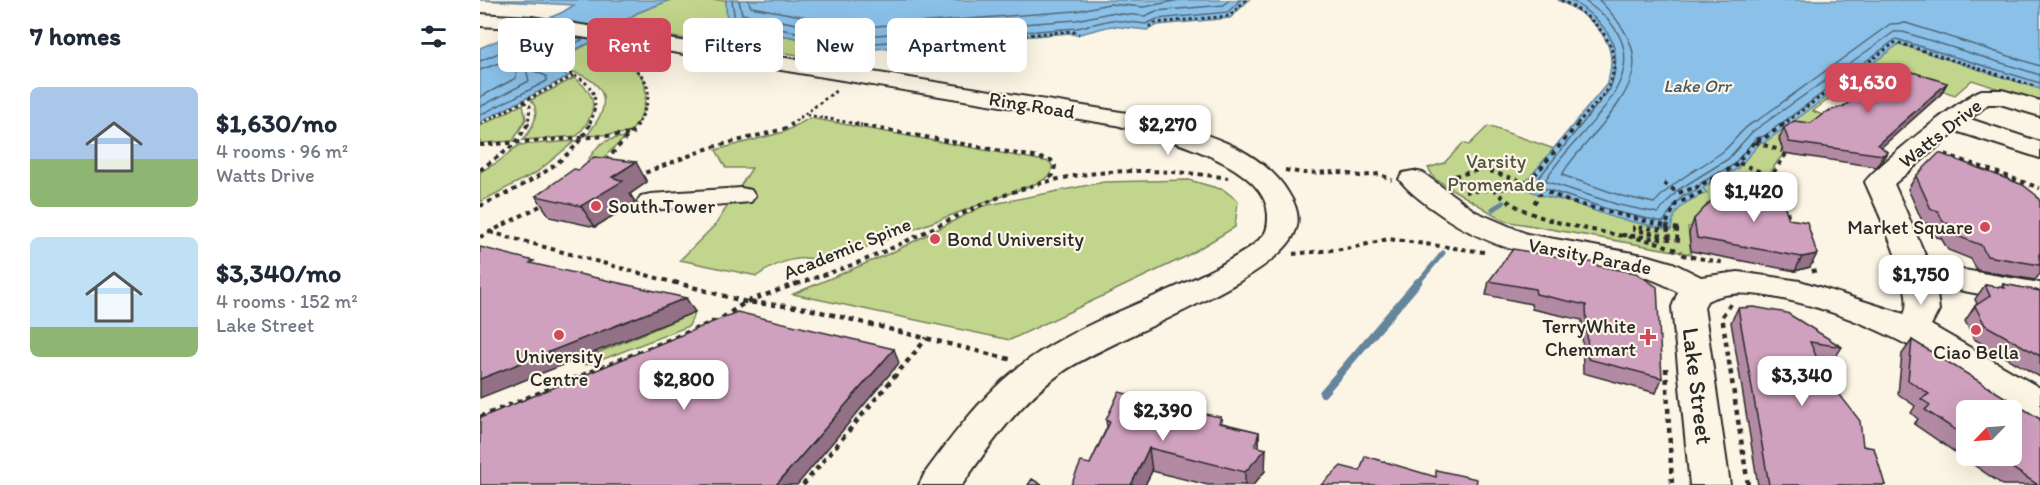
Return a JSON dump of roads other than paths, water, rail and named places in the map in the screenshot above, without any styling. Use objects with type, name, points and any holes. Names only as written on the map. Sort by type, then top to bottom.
[{"type":"street","name":"Ring Road","points":[[480,20],[532,24],[609,43],[1118,118],[1190,138],[1259,173],[1277,192],[1283,211],[1280,233],[1258,256],[1203,288],[1102,334],[1052,361],[1028,379],[996,410],[939,485]]},
{"type":"street","name":"Watts Drive","points":[[1916,272],[1879,182],[1931,154],[1951,121],[1982,97],[2002,98],[2040,109]]},
{"type":"street","points":[[1951,121],[2040,150]]},
{"type":"street","name":"Varsity Parade","points":[[1426,180],[1431,196],[1467,219],[1503,236],[1530,244],[1649,266],[1699,290]]},
{"type":"street","points":[[651,202],[741,196]]},
{"type":"street","points":[[1910,329],[1923,312],[1916,272],[2040,294]]},
{"type":"street","points":[[1699,290],[1724,284],[1768,286],[1833,300],[1910,329],[2040,406]]},
{"type":"street","name":"Lake Street","points":[[1699,290],[1688,307],[1710,485]]},
{"type":"water","points":[[480,0],[670,0],[629,18],[587,18],[587,44],[575,49],[575,18],[549,18],[574,5]]},
{"type":"water","points":[[726,0],[1249,0],[1230,18],[1158,25],[1147,30],[1111,26],[1076,35],[1070,33],[1027,37],[1027,18],[887,18],[887,48],[875,49],[875,18],[795,18],[795,38],[783,35],[783,18],[727,18]]},
{"type":"water","name":"Lake Orr","points":[[1558,0],[2040,0],[2040,89],[1899,44],[1764,143],[1761,142],[1737,169],[1703,188],[1707,193],[1694,198],[1678,210],[1671,230],[1615,218],[1570,202],[1544,196],[1530,191],[1525,183],[1606,85],[1610,70],[1611,57],[1602,34],[1583,15]]},
{"type":"water","points":[[498,40],[498,72],[557,72],[569,76],[480,122],[480,48]]},
{"type":"waterway","points":[[1493,209],[1503,203]]},
{"type":"waterway","points":[[1417,284],[1443,253]]},
{"type":"waterway","points":[[1323,393],[1418,282]]},
{"type":"place","name":"South Tower","points":[[596,206]]},
{"type":"place","name":"Market Square","points":[[1985,227]]},
{"type":"place","name":"Bond University","points":[[935,239]]},
{"type":"place","name":"Ciao Bella","points":[[1976,330]]},
{"type":"place","name":"University Centre","points":[[559,335]]},
{"type":"place","name":"TerryWhite Chemmart","points":[[1648,337]]},
{"type":"park label","name":"Varsity Promenade","points":[[1496,172]]}]
